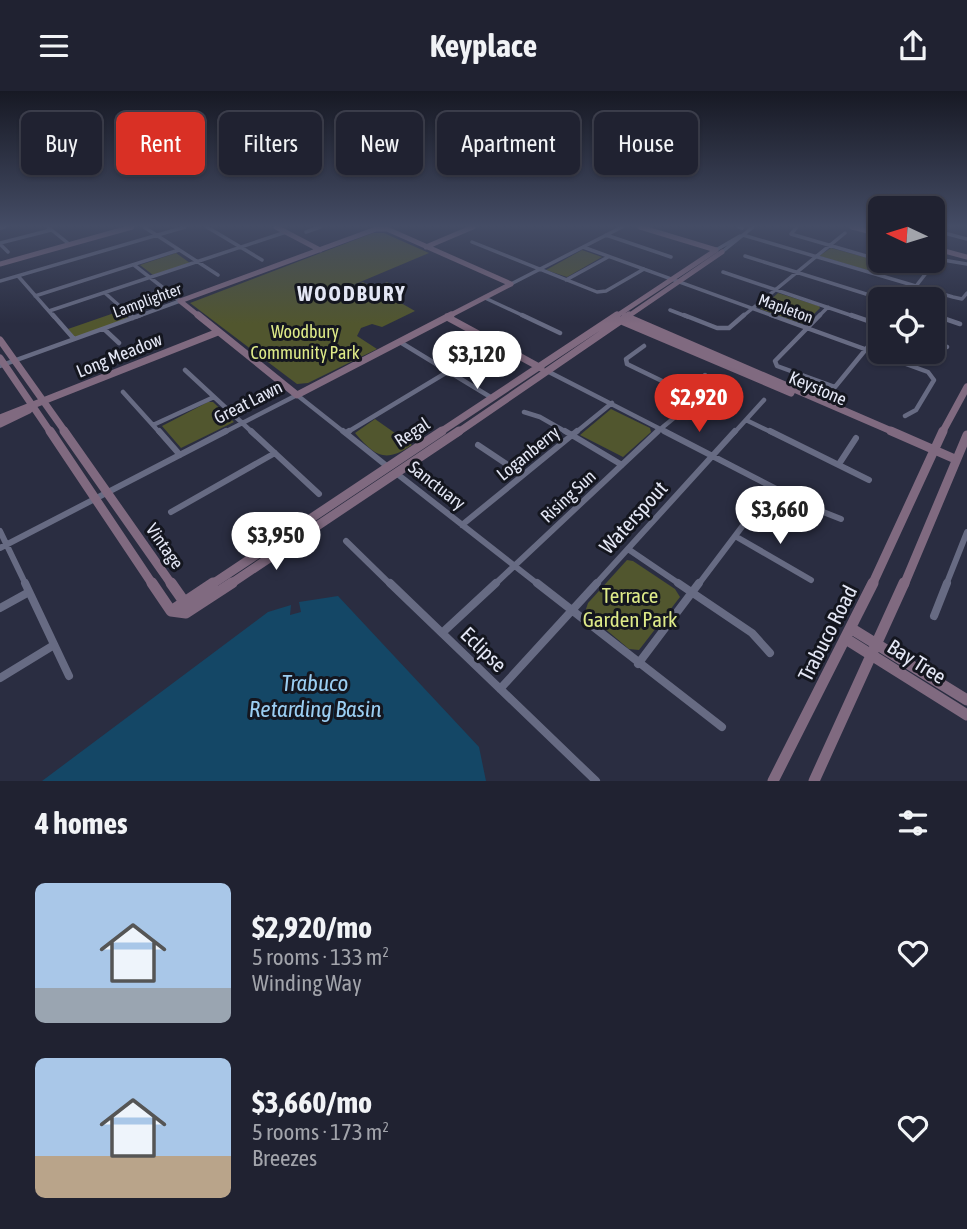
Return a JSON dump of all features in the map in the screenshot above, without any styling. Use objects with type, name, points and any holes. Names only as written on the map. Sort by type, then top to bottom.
[{"type":"street","points":[[0,281],[75,259]]},
{"type":"street","points":[[35,296],[151,259]]},
{"type":"street","points":[[193,259],[218,275]]},
{"type":"street","points":[[49,311],[205,259]]},
{"type":"street","name":"Lamplighter","points":[[2,363],[15,361],[295,259]]},
{"type":"street","points":[[454,259],[512,284]]},
{"type":"street","points":[[515,259],[601,293],[644,269]]},
{"type":"street","name":"Great Lawn","points":[[3,547],[559,259]]},
{"type":"street","points":[[566,280],[604,259]]},
{"type":"street","name":"Mapleton","points":[[615,259],[928,372],[933,378],[916,410],[905,416]]},
{"type":"street","name":"Regal","points":[[186,613],[397,474],[544,369],[707,259]]},
{"type":"street","points":[[755,259],[868,295]]},
{"type":"street","points":[[670,310],[727,329],[810,259]]},
{"type":"street","points":[[824,259],[868,272]]},
{"type":"street","points":[[916,286],[937,259]]},
{"type":"street","points":[[948,259],[967,264]]},
{"type":"street","name":"Sanctuary","points":[[134,265],[638,664],[722,727]]},
{"type":"street","points":[[723,272],[868,321]]},
{"type":"street","points":[[871,273],[966,296]]},
{"type":"street","points":[[18,276],[74,339]]},
{"type":"street","points":[[104,293],[132,318]]},
{"type":"street","points":[[485,298],[560,333]]},
{"type":"street","points":[[828,307],[775,364],[829,387],[840,384],[868,347]]},
{"type":"street","points":[[447,317],[772,487],[841,519]]},
{"type":"street","name":"Keystone","points":[[621,317],[757,380],[922,449],[933,450],[955,459]]},
{"type":"street","points":[[945,319],[960,324]]},
{"type":"street","points":[[104,329],[119,343]]},
{"type":"street","name":"Long Meadow","points":[[0,418],[218,332]]},
{"type":"street","name":"Vintage","points":[[0,340],[185,601]]},
{"type":"street","points":[[400,342],[492,398]]},
{"type":"street","points":[[644,346],[626,359],[627,364],[695,397]]},
{"type":"street","name":"Vintage","points":[[2,363],[171,611]]},
{"type":"street","name":"Regal","points":[[171,611],[492,398],[544,369]]},
{"type":"street","points":[[185,370],[319,493]]},
{"type":"street","points":[[346,433],[449,371]]},
{"type":"street","name":"Rising Sun","points":[[442,633],[695,397],[705,385],[705,375]]},
{"type":"street","name":"Trabuco Road","points":[[773,781],[849,634],[933,450],[967,387]]},
{"type":"street","points":[[123,392],[180,455]]},
{"type":"street","points":[[153,425],[214,397]]},
{"type":"street","name":"Waterspout","points":[[500,689],[764,400]]},
{"type":"street","name":"Loganberry","points":[[462,525],[612,403]]},
{"type":"street","name":"Long Meadow","points":[[0,424],[26,413],[32,407]]},
{"type":"street","points":[[524,412],[541,417],[622,465]]},
{"type":"street","points":[[746,420],[869,480]]},
{"type":"street","points":[[814,781],[928,531],[967,435]]},
{"type":"street","points":[[839,464],[856,438]]},
{"type":"street","points":[[478,445],[523,475]]},
{"type":"street","points":[[171,512],[275,453]]},
{"type":"street","points":[[638,664],[772,487]]},
{"type":"street","points":[[0,531],[3,547],[29,591],[69,676]]},
{"type":"street","points":[[934,616],[967,532]]},
{"type":"street","points":[[735,535],[811,580]]},
{"type":"street","name":"Eclipse","points":[[346,541],[596,781]]},
{"type":"street","points":[[628,549],[752,632],[771,653]]},
{"type":"street","points":[[0,608],[29,591]]},
{"type":"street","points":[[171,611],[186,613],[185,601]]},
{"type":"street","name":"Bay Tree","points":[[849,634],[967,715]]},
{"type":"street","points":[[0,678],[54,645]]},
{"type":"street","name":"Bay Tree","points":[[874,650],[967,700]]},
{"type":"green space","points":[[157,259],[185,259],[190,263],[153,275],[140,265]]},
{"type":"green space","name":"Woodbury Community Park","points":[[305,259],[414,259],[315,301],[363,282],[374,288],[387,282],[394,286],[380,291],[415,311],[382,327],[372,324],[361,328],[357,336],[377,349],[308,383],[297,384],[190,303]]},
{"type":"green space","points":[[565,259],[598,259],[567,277],[546,270]]},
{"type":"green space","points":[[830,259],[868,259],[867,270]]},
{"type":"green space","points":[[778,293],[820,308],[804,324],[760,309]]},
{"type":"green space","points":[[120,311],[128,318],[75,338],[68,329]]},
{"type":"green space","points":[[208,402],[213,402],[234,422],[181,448],[162,426]]},
{"type":"green space","points":[[611,409],[650,428],[651,432],[623,457],[580,435]]},
{"type":"green space","points":[[375,419],[412,445],[388,455],[381,455],[369,448],[355,433]]},
{"type":"green space","name":"Terrace Garden Park","points":[[627,560],[633,561],[675,589],[680,597],[639,650],[629,649],[585,612],[588,603]]},
{"type":"water","name":"Trabuco Retarding Basin","points":[[338,596],[479,747],[486,781],[42,781],[268,612],[291,605],[290,615],[301,612],[299,602]]},
{"type":"district","name":"WOODBURY","points":[[352,293]]}]
